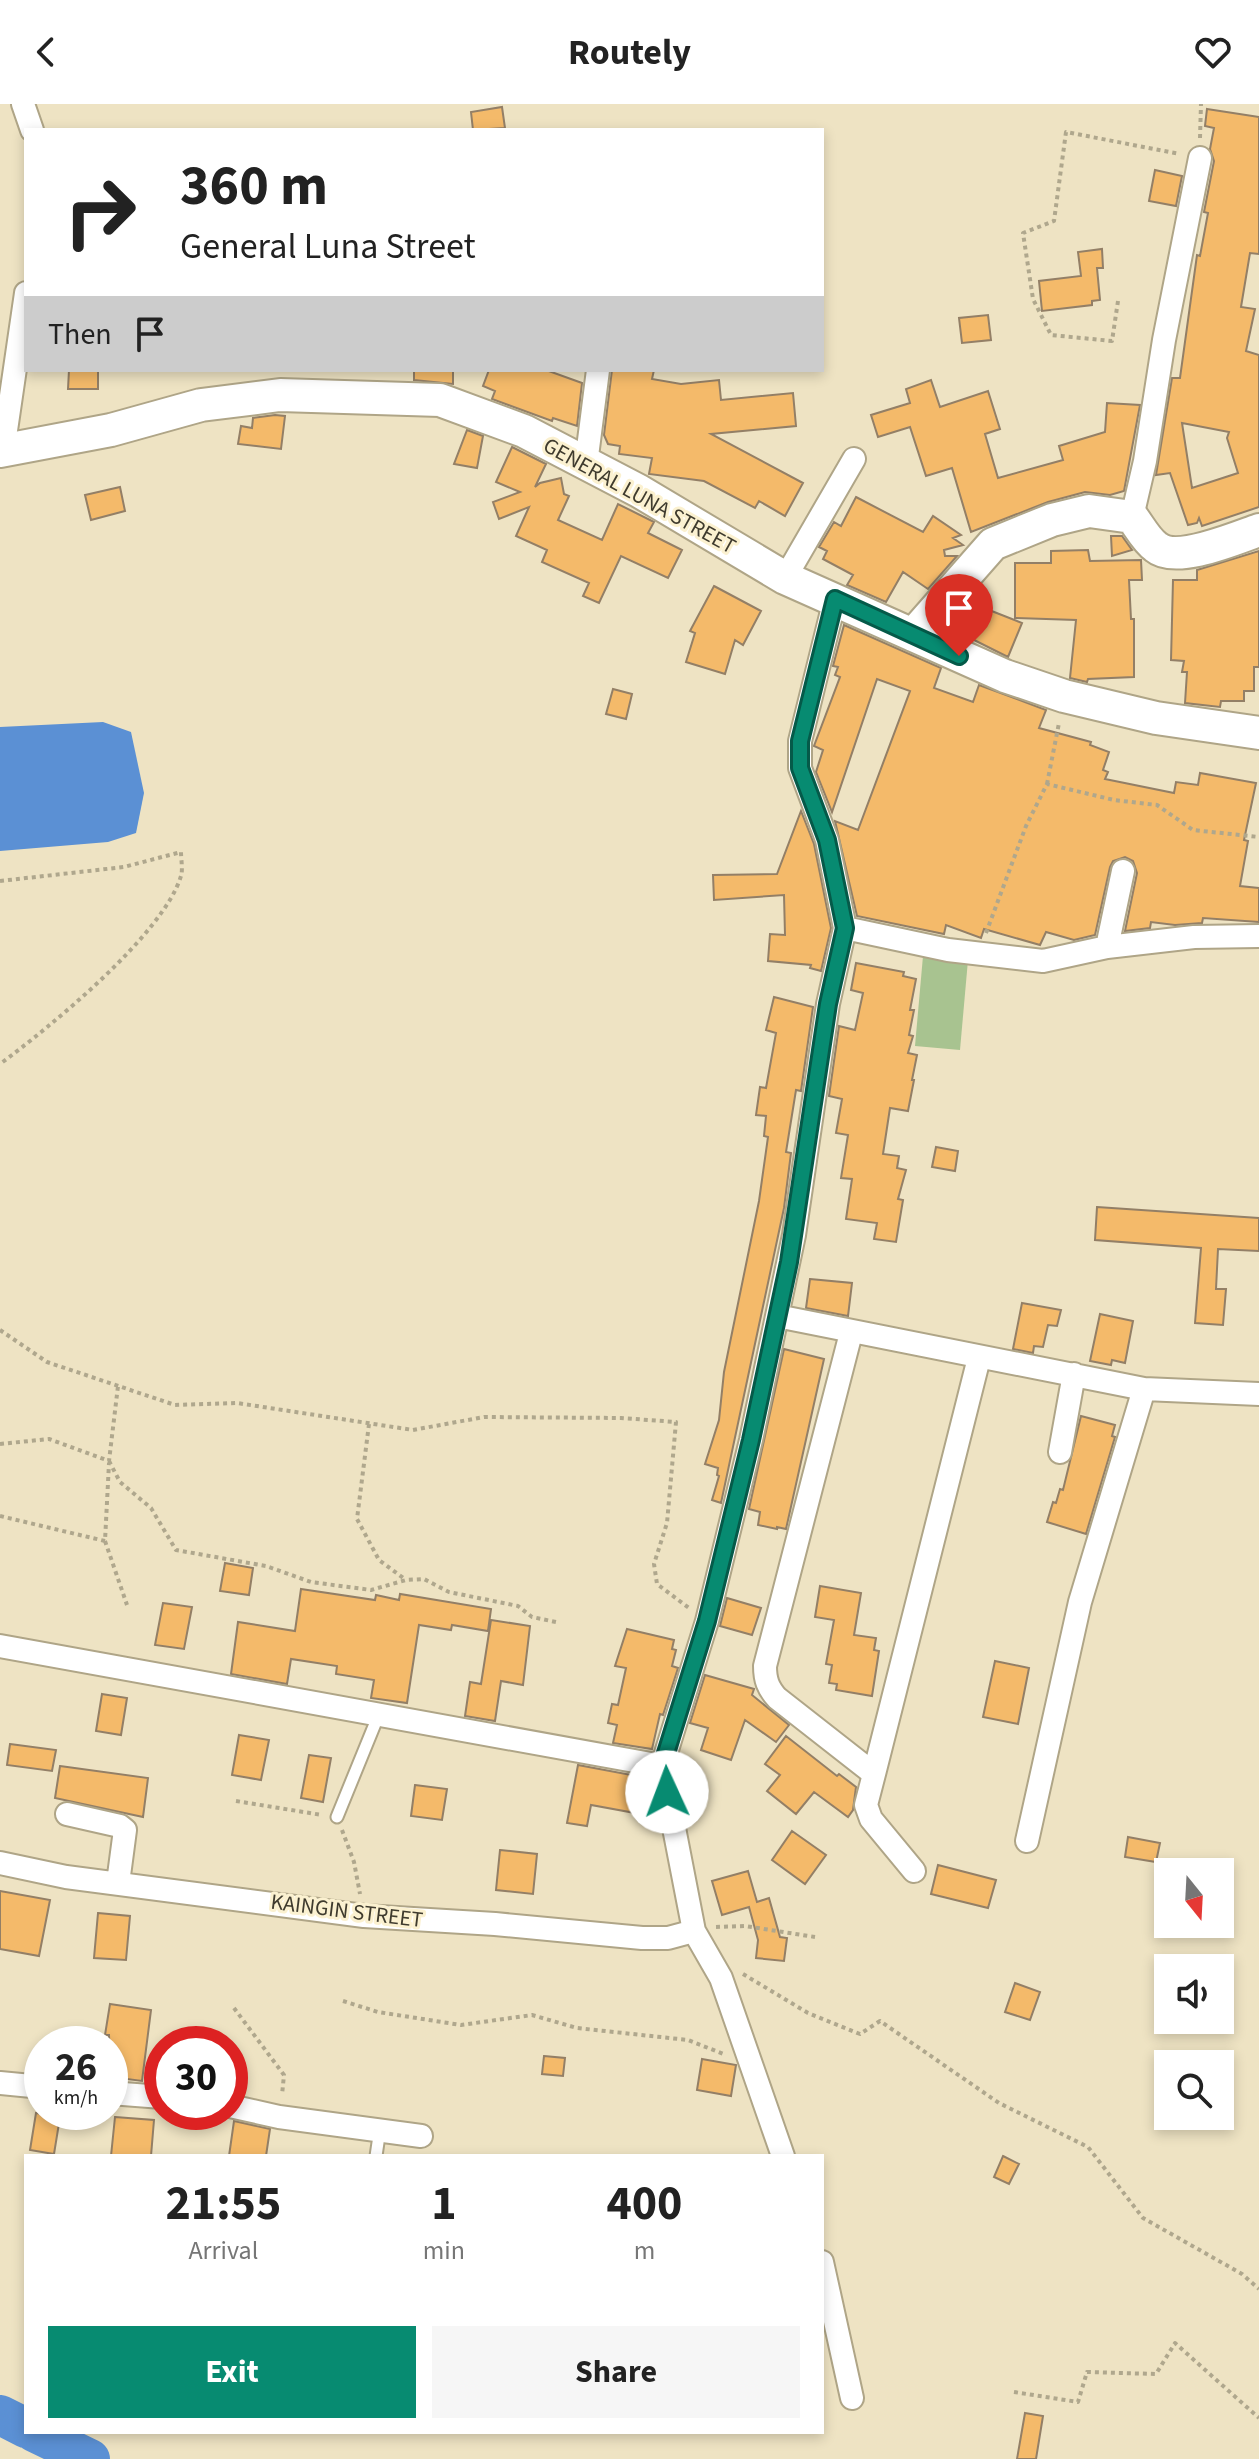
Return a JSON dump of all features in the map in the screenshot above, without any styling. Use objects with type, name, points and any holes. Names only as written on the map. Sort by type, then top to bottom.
[{"type":"street","points":[[23,104],[31,128]]},
{"type":"street","points":[[1132,517],[1200,158]]},
{"type":"street","points":[[2,451],[24,306]]},
{"type":"street","points":[[586,464],[598,372]]},
{"type":"street","name":"GENERAL LUNA STREET","points":[[2,451],[111,430],[201,405],[280,395],[440,400],[524,431],[639,491],[785,578],[1005,676],[1064,696],[1156,718],[1259,733]]},
{"type":"street","points":[[785,578],[854,459]]},
{"type":"street","points":[[913,635],[993,544],[1052,520],[1089,511],[1132,517],[1157,549],[1172,553],[1194,551],[1259,530]]},
{"type":"street","points":[[782,2154],[721,1978],[694,1931],[662,1766],[707,1621],[777,1316],[794,1235],[828,1004],[845,928],[827,840],[800,768],[800,741],[835,599]]},
{"type":"street","points":[[1107,947],[1123,871]]},
{"type":"street","points":[[845,928],[978,954],[1043,961],[1070,958],[1107,947],[1194,937],[1259,936]]},
{"type":"street","points":[[777,1316],[1144,1389],[1259,1394]]},
{"type":"street","points":[[851,1333],[765,1666],[765,1678],[777,1698],[874,1774]]},
{"type":"street","points":[[914,1871],[871,1819],[866,1805],[979,1358]]},
{"type":"street","points":[[1060,1452],[1074,1374]]},
{"type":"street","points":[[1027,1841],[1080,1602],[1144,1389]]},
{"type":"street","points":[[0,1646],[662,1766]]},
{"type":"street","points":[[67,1814],[120,1826],[125,1830],[118,1883]]},
{"type":"street","name":"KAINGIN STREET","points":[[0,1863],[66,1877],[364,1916],[642,1938],[668,1938],[694,1931]]},
{"type":"street","points":[[0,2083],[24,2085]]},
{"type":"street","points":[[248,2110],[421,2136]]},
{"type":"street","points":[[824,2271],[852,2398]]},
{"type":"lane","points":[[337,1817],[379,1713]]},
{"type":"lane","points":[[376,2154],[380,2128]]},
{"type":"path","points":[[1200,158],[1201,104]]},
{"type":"path","points":[[1118,301],[1112,341],[1051,335],[1033,299],[1023,233],[1054,221],[1066,132],[1159,149]]},
{"type":"path","points":[[978,954],[1026,826],[1047,784],[1064,696]]},
{"type":"path","points":[[1047,784],[1114,800],[1157,805],[1193,830],[1259,837]]},
{"type":"path","points":[[0,881],[124,867],[181,852],[182,875],[156,922],[50,1026],[0,1064]]},
{"type":"path","points":[[0,1330],[47,1362],[175,1405],[237,1403],[413,1430],[484,1417],[621,1418],[676,1422],[667,1523],[654,1564],[657,1584],[707,1621]]},
{"type":"path","points":[[118,1386],[109,1461],[105,1541],[127,1605]]},
{"type":"path","points":[[369,1424],[357,1519],[379,1560],[406,1580]]},
{"type":"path","points":[[0,1444],[49,1439],[109,1461],[120,1482],[151,1508],[176,1550],[266,1566],[311,1582],[371,1590],[406,1580],[424,1579],[449,1592],[518,1606],[532,1617],[556,1622]]},
{"type":"path","points":[[0,1516],[105,1541]]},
{"type":"path","points":[[236,1801],[337,1817],[354,1862],[364,1916]]},
{"type":"path","points":[[694,1931],[727,1925],[815,1937]]},
{"type":"path","points":[[721,1978],[743,1974],[808,2013],[860,2034],[880,2021],[999,2103],[1088,2147],[1143,2218],[1242,2274],[1259,2289]]},
{"type":"path","points":[[343,2001],[378,2012],[461,2025],[532,2015],[577,2028],[688,2040],[751,2065]]},
{"type":"path","points":[[234,2008],[284,2075],[279,2117]]},
{"type":"path","points":[[1014,2392],[1078,2402],[1087,2372],[1156,2374],[1175,2343],[1259,2418]]},
{"type":"green space","points":[[923,956],[968,960],[960,1050],[915,1046]]},
{"type":"water","points":[[103,722],[131,732],[144,793],[136,833],[108,842],[0,851],[0,727]]},
{"type":"building","points":[[502,107],[505,128],[473,128],[471,112]]},
{"type":"building","points":[[1207,109],[1259,117],[1259,254],[1250,253],[1241,307],[1255,309],[1246,351],[1259,355],[1259,507],[1202,526],[1199,518],[1197,523],[1188,525],[1170,473],[1156,475],[1172,378],[1180,378],[1197,255],[1200,256],[1208,213],[1204,212],[1214,161],[1210,149],[1214,128],[1205,126]],"holes":[[[1182,423],[1229,432],[1227,438],[1238,473],[1192,488]]]},
{"type":"building","points":[[1155,170],[1182,176],[1176,206],[1149,201]]},
{"type":"building","points":[[1102,249],[1103,268],[1097,268],[1100,300],[1092,301],[1092,305],[1042,311],[1039,281],[1081,276],[1078,252]]},
{"type":"building","points":[[988,315],[991,340],[962,343],[959,318]]},
{"type":"building","points":[[69,372],[98,372],[98,389],[68,389]]},
{"type":"building","points":[[414,372],[453,372],[453,384],[414,380]]},
{"type":"building","points":[[488,372],[552,372],[582,383],[577,426],[553,418],[552,421],[492,399],[495,391],[483,386]]},
{"type":"building","points":[[612,372],[654,372],[652,379],[681,384],[719,380],[721,400],[793,393],[796,426],[711,434],[803,483],[785,516],[759,501],[755,508],[704,481],[649,474],[652,458],[619,454],[620,446],[608,444],[604,435]]},
{"type":"building","points":[[931,380],[940,407],[988,391],[1000,429],[985,434],[998,478],[1063,460],[1059,446],[1105,432],[1107,403],[1140,405],[1124,491],[1110,495],[1085,492],[1048,502],[971,532],[952,468],[926,476],[910,427],[878,437],[871,415],[910,403],[906,389]]},
{"type":"building","points":[[285,416],[281,449],[238,444],[241,426],[252,428],[253,418]]},
{"type":"building","points":[[467,430],[483,436],[477,468],[454,464]]},
{"type":"building","points":[[512,447],[546,464],[535,487],[561,478],[564,494],[569,496],[558,520],[602,540],[618,504],[654,522],[648,533],[682,550],[668,578],[621,556],[599,603],[583,596],[589,583],[542,562],[547,550],[516,536],[529,507],[499,519],[493,502],[520,492],[496,482]]},
{"type":"building","points":[[120,487],[125,511],[91,520],[85,495]]},
{"type":"building","points":[[856,497],[923,532],[933,516],[961,535],[953,538],[963,545],[944,550],[945,556],[957,556],[928,589],[903,572],[886,602],[847,585],[853,575],[823,559],[827,551],[819,547],[834,522],[841,526]]},
{"type":"building","points":[[1111,536],[1122,536],[1132,550],[1112,556]]},
{"type":"building","points":[[1088,550],[1090,561],[1141,560],[1142,580],[1129,580],[1131,619],[1134,619],[1134,677],[1088,679],[1087,682],[1070,678],[1076,620],[1015,618],[1015,563],[1051,563],[1051,551]]},
{"type":"building","points":[[1259,551],[1259,667],[1254,667],[1254,691],[1244,691],[1244,701],[1221,701],[1220,707],[1185,703],[1187,672],[1182,672],[1184,661],[1171,660],[1173,580],[1197,580],[1197,570]]},
{"type":"building","points":[[714,586],[761,611],[743,645],[735,640],[725,674],[686,662],[695,633],[690,631]]},
{"type":"building","points":[[984,608],[1022,623],[1008,657],[966,636],[975,614],[981,616]]},
{"type":"building","points":[[844,625],[941,668],[934,688],[973,702],[979,685],[1046,710],[1039,728],[1091,742],[1090,745],[1109,752],[1103,770],[1108,772],[1105,779],[1174,793],[1176,782],[1198,785],[1200,773],[1256,783],[1244,840],[1248,841],[1240,886],[1259,888],[1259,922],[1203,918],[1202,923],[1175,925],[1151,922],[1150,928],[1125,931],[1137,873],[1133,861],[1125,857],[1113,861],[1110,867],[1095,935],[1074,940],[1046,932],[1040,945],[984,929],[981,938],[946,925],[944,934],[857,916],[835,821],[858,830],[910,691],[877,679],[832,812],[816,772],[823,750],[814,746],[840,677],[835,675],[838,667],[833,666]]},
{"type":"building","points":[[613,689],[632,694],[626,719],[606,714]]},
{"type":"building","points":[[801,811],[814,844],[831,928],[821,971],[810,968],[811,965],[768,961],[770,934],[785,935],[784,895],[714,900],[713,875],[777,874]]},
{"type":"building","points":[[856,963],[904,972],[903,976],[916,979],[910,1010],[914,1010],[909,1035],[913,1036],[908,1053],[917,1055],[914,1080],[908,1111],[890,1108],[883,1154],[899,1156],[897,1168],[906,1170],[898,1199],[903,1200],[896,1242],[874,1239],[877,1223],[846,1219],[852,1179],[841,1178],[848,1135],[836,1133],[842,1099],[829,1096],[839,1026],[855,1030],[863,993],[851,990]]},
{"type":"building","points":[[774,997],[813,1007],[801,1091],[796,1090],[786,1152],[791,1153],[784,1208],[721,1503],[712,1500],[719,1476],[718,1468],[705,1464],[719,1420],[724,1372],[759,1201],[768,1137],[764,1136],[766,1116],[756,1115],[760,1087],[766,1088],[776,1033],[766,1030]]},
{"type":"building","points":[[936,1147],[958,1151],[955,1171],[932,1167]]},
{"type":"building","points":[[1097,1207],[1259,1218],[1259,1251],[1218,1249],[1216,1289],[1226,1289],[1223,1325],[1195,1323],[1201,1248],[1095,1240]]},
{"type":"building","points":[[810,1279],[852,1283],[848,1316],[806,1308]]},
{"type":"building","points":[[1022,1303],[1061,1310],[1057,1326],[1048,1325],[1043,1347],[1034,1346],[1033,1353],[1013,1349]]},
{"type":"building","points":[[1100,1314],[1133,1321],[1125,1363],[1112,1360],[1111,1365],[1090,1361]]},
{"type":"building","points":[[784,1349],[824,1359],[786,1529],[777,1529],[758,1525],[760,1512],[749,1509]]},
{"type":"building","points":[[1081,1416],[1115,1425],[1112,1436],[1115,1437],[1086,1534],[1047,1522],[1053,1502],[1056,1503],[1060,1489],[1063,1490]]},
{"type":"building","points":[[225,1563],[253,1568],[249,1595],[220,1591]]},
{"type":"building","points":[[820,1586],[861,1593],[854,1635],[876,1638],[874,1650],[879,1651],[872,1696],[836,1690],[837,1684],[829,1683],[832,1665],[826,1664],[834,1620],[815,1617]]},
{"type":"building","points":[[301,1589],[375,1600],[376,1595],[399,1600],[400,1594],[491,1609],[488,1631],[452,1625],[451,1630],[419,1625],[407,1703],[371,1698],[374,1680],[336,1674],[337,1666],[291,1659],[287,1684],[231,1674],[238,1622],[295,1631]]},
{"type":"building","points":[[727,1598],[761,1608],[752,1635],[720,1626]]},
{"type":"building","points":[[163,1603],[192,1607],[184,1649],[155,1645]]},
{"type":"building","points":[[491,1620],[530,1626],[523,1685],[501,1681],[495,1721],[465,1716],[470,1682],[481,1684]]},
{"type":"building","points":[[627,1629],[674,1640],[672,1649],[676,1650],[672,1666],[678,1668],[663,1715],[660,1714],[652,1749],[613,1743],[617,1725],[608,1723],[612,1704],[618,1705],[626,1668],[615,1666]]},
{"type":"building","points":[[995,1661],[1029,1668],[1018,1724],[983,1717]]},
{"type":"building","points":[[705,1675],[754,1689],[752,1695],[789,1725],[776,1742],[745,1720],[731,1760],[701,1750],[708,1728],[690,1723]]},
{"type":"building","points":[[102,1694],[127,1698],[121,1735],[96,1731]]},
{"type":"building","points":[[239,1735],[269,1740],[261,1780],[232,1775]]},
{"type":"building","points":[[786,1736],[856,1787],[853,1810],[848,1817],[814,1792],[796,1814],[767,1791],[780,1775],[765,1764]]},
{"type":"building","points":[[10,1744],[56,1750],[52,1771],[7,1765]]},
{"type":"building","points":[[309,1755],[331,1758],[323,1802],[301,1798]]},
{"type":"building","points":[[578,1765],[642,1777],[635,1813],[591,1805],[587,1826],[567,1823]]},
{"type":"building","points":[[60,1766],[148,1778],[143,1817],[55,1798]]},
{"type":"building","points":[[415,1785],[447,1789],[442,1820],[411,1816]]},
{"type":"building","points":[[792,1831],[826,1855],[805,1884],[772,1860]]},
{"type":"building","points":[[1128,1837],[1160,1843],[1154,1862],[1125,1857]]},
{"type":"building","points":[[500,1850],[537,1854],[533,1894],[496,1890]]},
{"type":"building","points":[[938,1865],[996,1880],[988,1908],[931,1894]]},
{"type":"building","points":[[748,1871],[757,1902],[769,1898],[780,1937],[787,1938],[784,1961],[756,1958],[758,1940],[749,1907],[722,1915],[712,1881]]},
{"type":"building","points":[[0,1891],[50,1900],[39,1956],[0,1949]]},
{"type":"building","points":[[98,1913],[130,1916],[126,1960],[94,1958]]},
{"type":"building","points":[[1015,1983],[1040,1992],[1030,2020],[1005,2012]]},
{"type":"building","points":[[110,2004],[151,2010],[149,2026],[144,2026],[142,2081],[128,2079],[128,2026],[106,2026]]},
{"type":"building","points":[[544,2056],[565,2058],[563,2076],[542,2074]]},
{"type":"building","points":[[702,2059],[736,2065],[731,2096],[697,2090]]},
{"type":"building","points":[[128,2118],[144,2119],[144,2130],[153,2130],[151,2154],[111,2154],[114,2130],[128,2130]]},
{"type":"building","points":[[248,2124],[270,2129],[266,2154],[229,2154],[233,2130],[248,2130]]},
{"type":"building","points":[[33,2130],[58,2130],[54,2154],[30,2150]]},
{"type":"building","points":[[1003,2156],[1019,2164],[1009,2184],[994,2177]]},
{"type":"building","points":[[1025,2413],[1043,2416],[1036,2459],[1017,2459]]},
{"type":"waterway","points":[[0,2415],[24,2427]]},
{"type":"waterway","points":[[38,2434],[90,2459]]},
{"type":"route","points":[[667,1792],[662,1766],[707,1621],[751,1440],[789,1262],[828,1004],[845,928],[827,840],[800,768],[800,741],[835,599],[959,656]]}]
